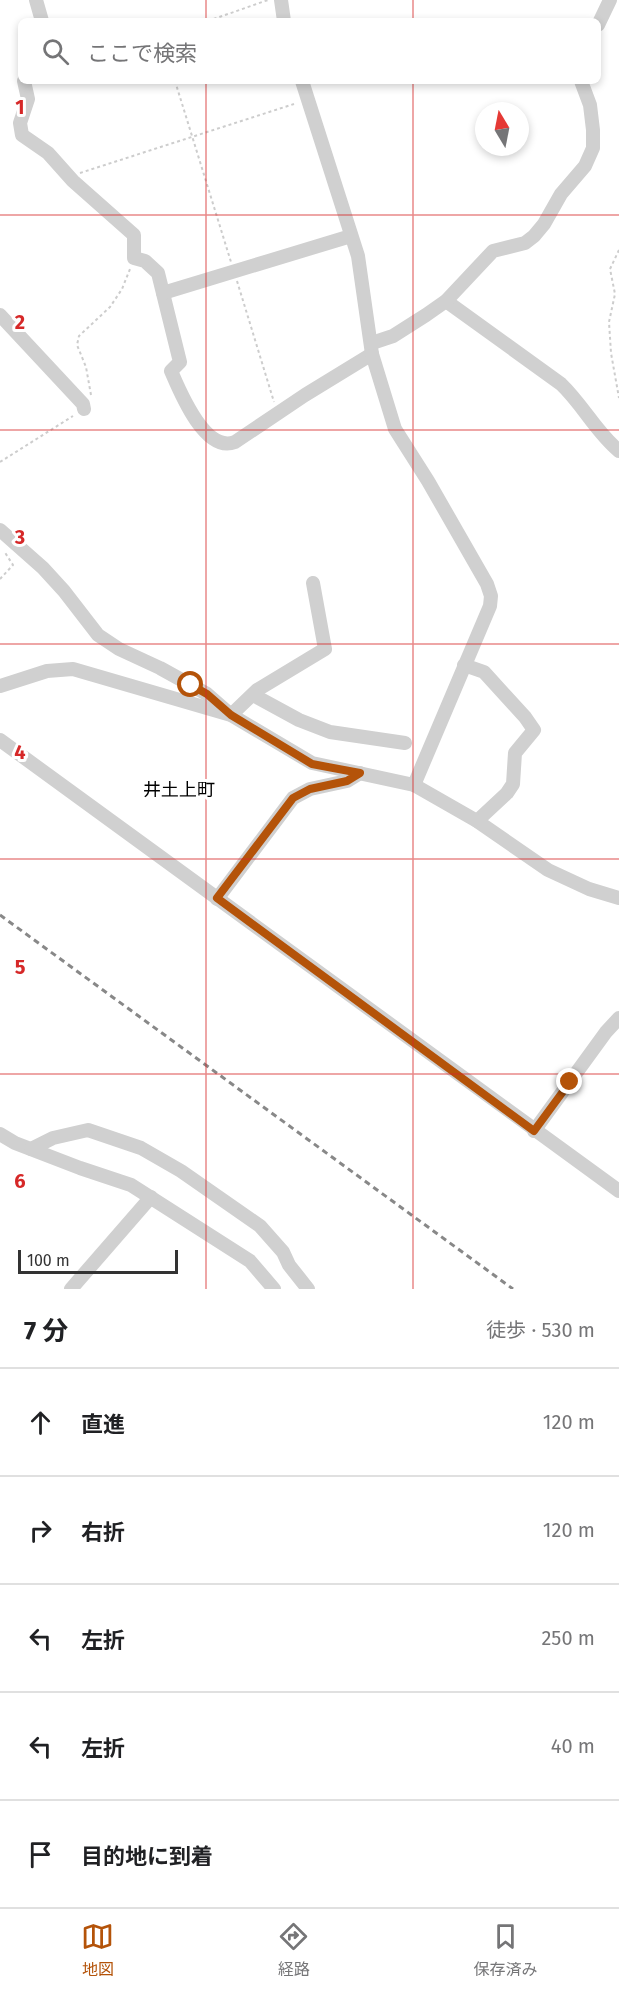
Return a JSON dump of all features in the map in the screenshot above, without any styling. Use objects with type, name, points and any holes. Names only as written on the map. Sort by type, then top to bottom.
[{"type":"street","points":[[36,0],[41,18]]},
{"type":"street","points":[[280,0],[283,18]]},
{"type":"street","points":[[601,19],[610,0]]},
{"type":"street","points":[[25,84],[28,99],[20,123],[22,135],[48,153],[69,176],[134,235],[134,258],[145,261],[158,273],[180,362],[171,371],[188,410],[215,441],[228,445],[446,301],[493,251],[525,243],[534,236],[550,217],[561,194],[585,166],[592,148],[594,136],[590,105],[583,84]]},
{"type":"street","points":[[303,84],[358,256],[372,348],[395,429],[434,491],[487,584],[491,596],[490,606],[414,785]]},
{"type":"street","points":[[163,293],[351,236]]},
{"type":"street","points":[[446,301],[561,384],[574,397],[606,441],[619,452]]},
{"type":"street","points":[[0,315],[83,404],[84,409]]},
{"type":"street","points":[[0,530],[43,568],[98,635],[119,649],[207,694],[231,715],[312,764],[414,785],[477,821],[548,870],[617,900]]},
{"type":"street","points":[[231,715],[253,695],[325,649],[314,583]]},
{"type":"street","points":[[464,665],[484,672],[534,730],[515,753],[513,784],[507,793],[477,821]]},
{"type":"street","points":[[0,686],[47,671],[73,669],[231,715]]},
{"type":"street","points":[[253,695],[299,720],[330,732],[405,743]]},
{"type":"street","points":[[0,740],[619,1191]]},
{"type":"street","points":[[217,898],[293,798],[310,789],[347,781],[360,773]]},
{"type":"street","points":[[534,1131],[606,1032],[619,1018]]},
{"type":"street","points":[[31,1149],[53,1138],[88,1130],[141,1148],[181,1172],[260,1226],[283,1252],[289,1265],[308,1289]]},
{"type":"street","points":[[0,1134],[31,1149],[131,1185],[250,1261],[274,1289]]},
{"type":"street","points":[[71,1289],[151,1197]]},
{"type":"path","points":[[217,18],[268,0]]},
{"type":"path","points":[[175,84],[233,270]]},
{"type":"path","points":[[69,176],[294,104]]},
{"type":"path","points":[[619,250],[610,269],[615,294],[609,322],[611,353],[619,398]]},
{"type":"path","points":[[91,396],[86,367],[77,345],[79,336],[110,308],[122,289],[134,258]]},
{"type":"path","points":[[236,281],[278,413]]},
{"type":"path","points":[[0,462],[84,409]]},
{"type":"path","points":[[0,544],[13,565],[0,579]]},
{"type":"railway","points":[[0,915],[513,1289]]},
{"type":"district","name":"井土上町","points":[[179,790]]},
{"type":"route","points":[[191,685],[207,694],[231,715],[312,764],[360,773],[347,781],[310,789],[293,798],[217,898],[534,1131],[570,1082]]}]
